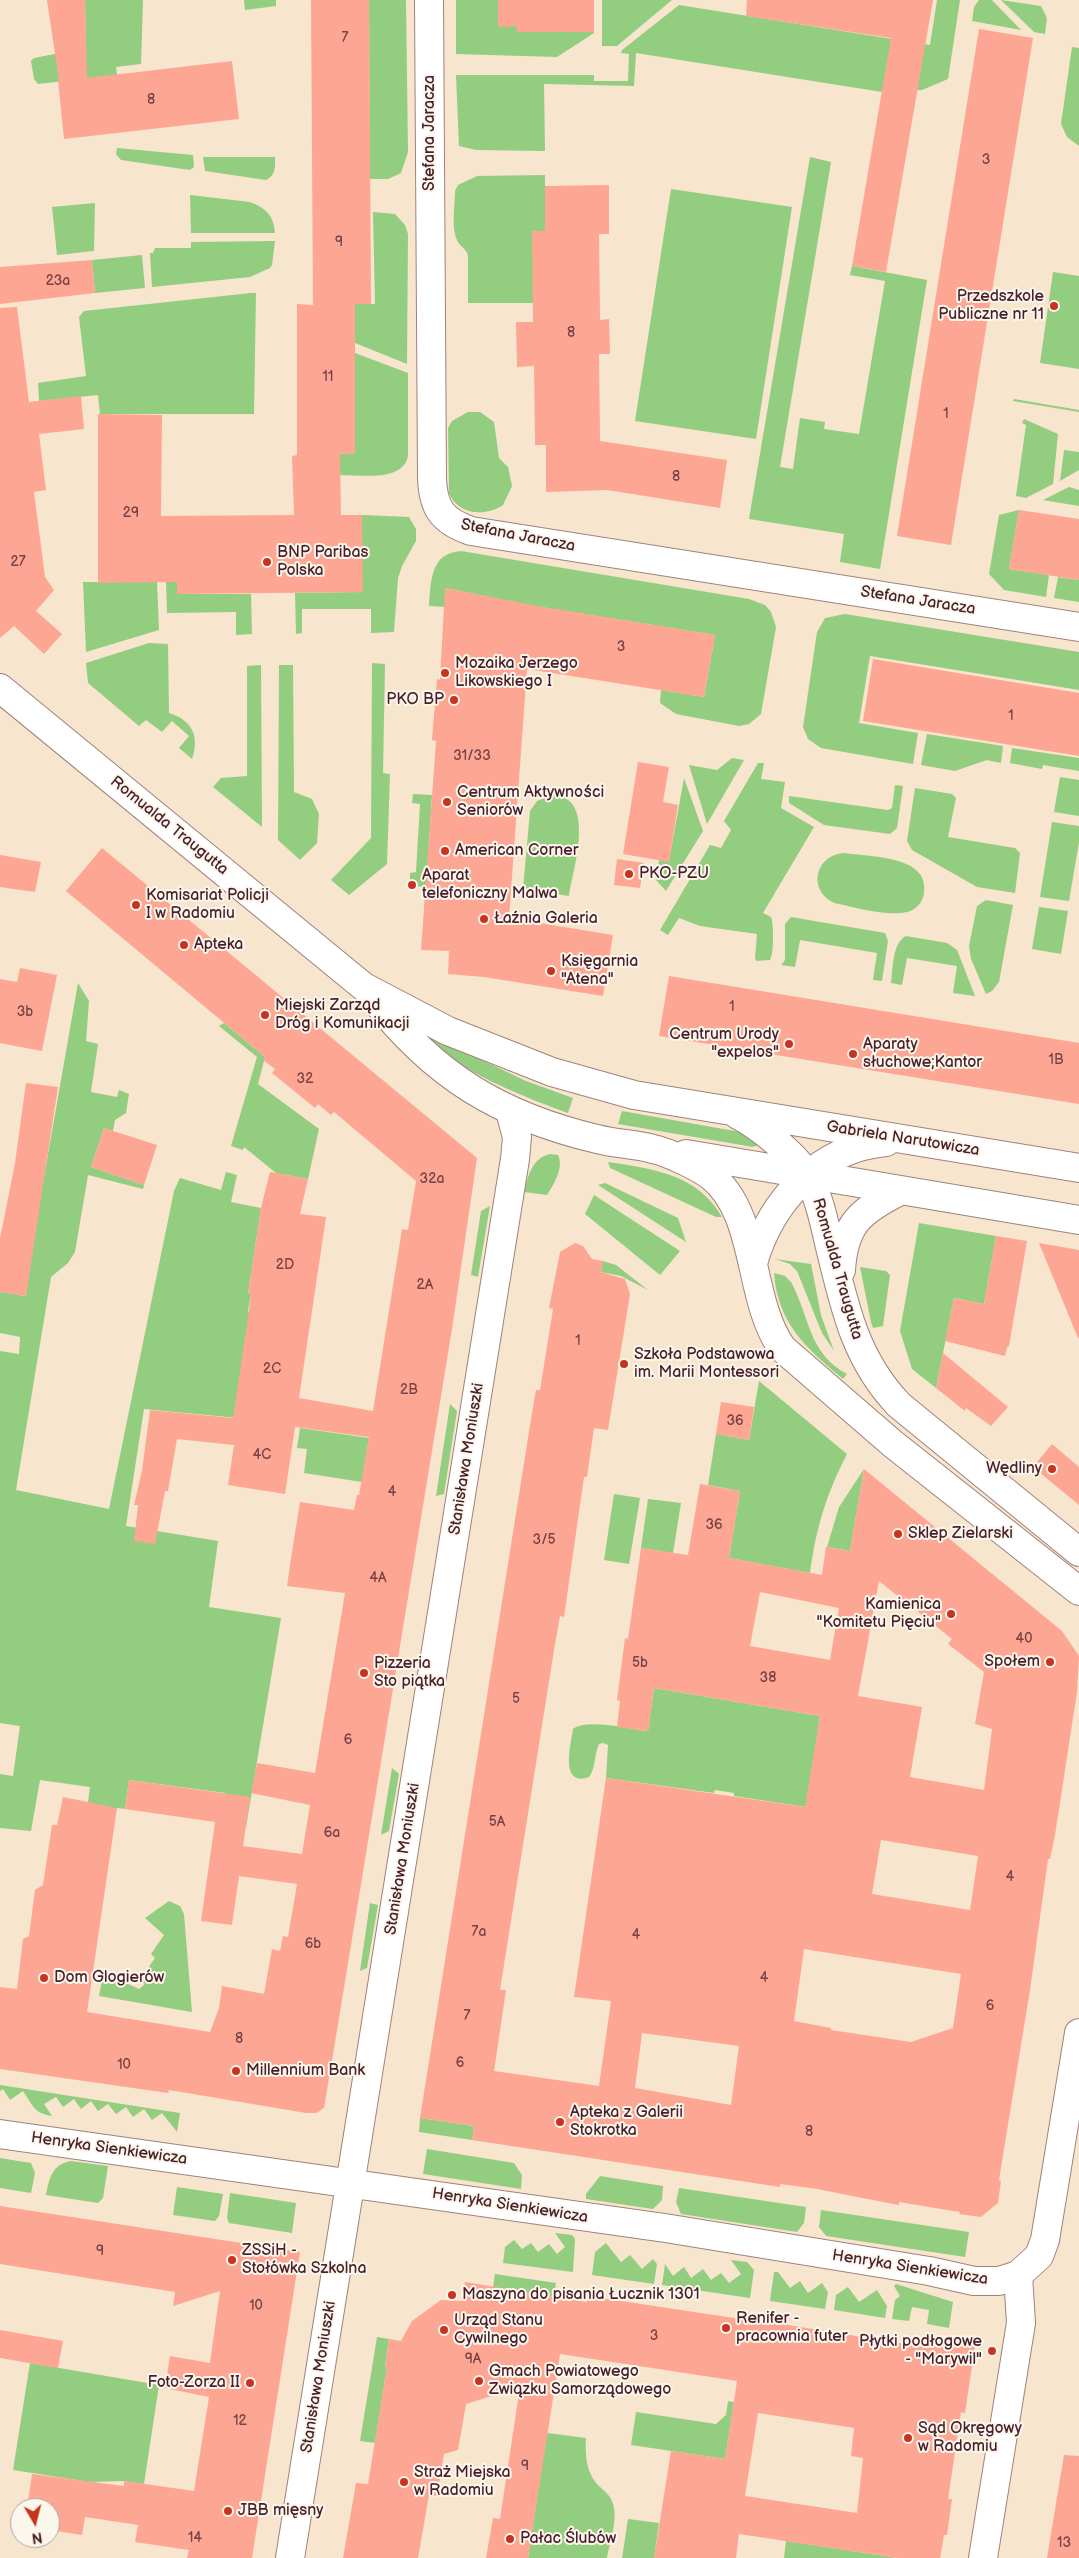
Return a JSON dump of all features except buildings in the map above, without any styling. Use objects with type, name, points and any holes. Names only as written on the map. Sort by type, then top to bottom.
[{"type":"street","name":"Stefana Jaracza","points":[[429,0],[432,478],[434,499],[442,516],[460,527],[471,531],[1079,627]]},
{"type":"street","name":"Romualda Traugutta","points":[[6,697],[364,987],[409,1041],[437,1066],[484,1098],[510,1110],[562,1129],[598,1139],[655,1149],[711,1176],[723,1189],[740,1222],[753,1263],[755,1283],[764,1313],[774,1337],[782,1348],[893,1444],[1079,1591]]},
{"type":"street","name":"Romualda Traugutta","points":[[364,987],[448,1031],[552,1072]]},
{"type":"street","name":"Gabriela Narutowicza","points":[[552,1072],[634,1095],[1079,1168]]},
{"type":"street","name":"Stanisława Moniuszki","points":[[290,2558],[516,1159],[517,1137],[510,1110]]},
{"type":"street","name":"Gabriela Narutowicza","points":[[728,1110],[752,1122],[767,1134],[808,1176]]},
{"type":"street","points":[[516,1159],[533,1142],[562,1129]]},
{"type":"street","points":[[808,1176],[826,1161],[846,1150],[870,1143],[913,1140]]},
{"type":"street","points":[[655,1149],[1079,1220]]},
{"type":"street","name":"Romualda Traugutta","points":[[753,1263],[760,1240],[775,1213],[788,1194],[808,1176],[824,1221],[840,1285],[857,1339],[867,1365],[881,1386],[899,1405],[1079,1552]]},
{"type":"street","points":[[840,1285],[846,1235],[853,1224],[868,1208],[900,1191]]},
{"type":"street","points":[[983,2558],[1021,2323],[1018,2275],[1039,2256],[1045,2240],[1079,2033]]},
{"type":"street","name":"Henryka Sienkiewicza","points":[[0,2134],[665,2228],[929,2271],[974,2281],[999,2282],[1018,2275]]},
{"type":"green space","points":[[85,0],[143,0],[141,64],[116,67],[117,75],[38,84],[34,79],[31,61],[34,58],[86,48]]},
{"type":"green space","points":[[244,0],[276,0],[276,6],[245,10]]},
{"type":"green space","points":[[369,0],[406,0],[408,152],[401,173],[388,179],[365,179],[370,175]]},
{"type":"green space","points":[[456,0],[498,0],[499,26],[594,26],[594,33],[557,57],[456,54]]},
{"type":"green space","points":[[602,0],[672,0],[617,46],[602,46]]},
{"type":"green space","points":[[937,0],[960,0],[948,79],[922,90],[882,92],[636,53],[634,86],[544,84],[545,151],[476,150],[459,146],[456,75],[594,75],[594,81],[628,81],[629,54],[621,53],[622,50],[679,5],[930,45]]},
{"type":"green space","points":[[979,0],[992,0],[1021,30],[972,21],[974,7]]},
{"type":"green space","points":[[1001,0],[1041,6],[1047,18],[1045,34],[1034,32]]},
{"type":"green space","points":[[1072,47],[1079,48],[1079,146],[1067,137],[1061,124]]},
{"type":"green space","points":[[117,148],[193,155],[194,167],[190,170],[121,160],[116,154]]},
{"type":"green space","points":[[203,157],[275,157],[275,168],[272,176],[266,180],[205,171]]},
{"type":"green space","points":[[810,157],[831,162],[780,467],[793,469],[800,418],[825,422],[824,429],[859,434],[885,281],[850,275],[852,266],[927,280],[880,569],[840,562],[844,534],[749,519]]},
{"type":"green space","points":[[545,175],[545,231],[533,231],[533,303],[468,303],[468,256],[457,240],[454,229],[455,191],[458,185],[477,176]]},
{"type":"green space","points":[[671,189],[792,207],[756,439],[635,421]]},
{"type":"green space","points":[[190,195],[256,204],[271,217],[275,233],[191,233]]},
{"type":"green space","points":[[95,203],[94,251],[57,255],[52,207]]},
{"type":"green space","points":[[373,212],[395,214],[405,225],[408,234],[407,364],[355,343],[355,304],[375,304]]},
{"type":"green space","points":[[275,241],[270,268],[250,277],[152,287],[150,253],[153,253],[155,248],[191,248],[191,242]]},
{"type":"green space","points":[[142,255],[145,288],[95,293],[92,260]]},
{"type":"green space","points":[[1053,272],[1079,276],[1079,369],[1040,363]]},
{"type":"green space","points":[[256,293],[254,414],[100,414],[98,395],[39,401],[38,383],[86,376],[79,317],[84,311]]},
{"type":"green space","points":[[355,353],[408,373],[408,456],[405,464],[398,470],[390,473],[370,476],[340,475],[340,454],[355,453]]},
{"type":"green space","points":[[1014,399],[1079,410],[1079,412],[1013,401]]},
{"type":"green space","points":[[468,412],[480,412],[494,422],[499,458],[508,467],[512,486],[503,505],[488,511],[473,512],[465,510],[453,500],[449,493],[448,428],[452,421]]},
{"type":"green space","points":[[1024,419],[1058,434],[1053,484],[1026,498],[1016,496],[1026,425],[1022,423]]},
{"type":"green space","points":[[1064,450],[1079,452],[1079,470],[1060,481]]},
{"type":"green space","points":[[1069,487],[1079,490],[1079,506],[1043,500]]},
{"type":"green space","points":[[1019,510],[1009,569],[1049,575],[1046,597],[1004,590],[989,574],[999,515]]},
{"type":"green space","points":[[362,515],[409,517],[416,529],[416,541],[402,566],[398,578],[394,632],[371,633],[371,609],[302,609],[302,633],[296,634],[295,593],[362,592]]},
{"type":"green space","points":[[461,551],[749,599],[765,605],[771,612],[776,627],[761,714],[749,724],[739,726],[676,714],[660,703],[661,690],[704,697],[715,635],[535,606],[445,588],[445,607],[429,606],[430,587],[434,570],[438,563],[443,557]]},
{"type":"green space","points":[[1058,577],[1079,580],[1079,602],[1054,598]]},
{"type":"green space","points":[[83,582],[157,582],[159,630],[86,652]]},
{"type":"green space","points":[[166,582],[177,582],[178,594],[251,594],[252,634],[236,635],[236,612],[167,613]]},
{"type":"green space","points":[[845,614],[1079,652],[1079,690],[870,656],[859,723],[918,733],[913,764],[821,748],[808,739],[803,727],[817,632],[825,618]]},
{"type":"green space","points":[[149,643],[168,644],[169,713],[183,720],[192,730],[195,743],[192,759],[179,748],[189,736],[172,721],[162,732],[146,720],[139,726],[88,683],[86,663]]},
{"type":"green space","points":[[372,663],[385,664],[383,773],[390,774],[387,864],[349,895],[331,880],[371,838]]},
{"type":"green space","points":[[261,665],[262,827],[213,787],[221,778],[247,776],[247,666]]},
{"type":"green space","points":[[279,665],[293,665],[294,792],[312,799],[319,814],[317,843],[300,860],[278,840]]},
{"type":"green space","points":[[927,734],[1003,746],[1001,763],[987,760],[955,771],[921,765]]},
{"type":"green space","points":[[1012,748],[1079,758],[1079,771],[1043,765],[1042,769],[1010,763]]},
{"type":"green space","points":[[732,758],[744,760],[707,824],[689,765],[717,770]]},
{"type":"green space","points":[[758,763],[764,763],[761,779],[785,782],[781,808],[814,827],[763,913],[771,917],[772,921],[772,952],[770,960],[756,961],[757,934],[700,926],[679,918],[668,935],[660,930],[710,845],[721,848],[731,830],[724,821]]},
{"type":"green space","points":[[1060,777],[1079,780],[1079,816],[1054,812]]},
{"type":"green space","points":[[684,778],[703,831],[666,891],[656,880],[659,860],[669,861]]},
{"type":"green space","points":[[895,785],[903,786],[897,828],[890,834],[824,825],[789,803],[789,796],[888,810],[892,808]]},
{"type":"green space","points":[[915,788],[952,794],[956,798],[948,837],[1015,848],[1020,853],[1015,893],[977,887],[912,850],[907,841]]},
{"type":"green space","points":[[413,794],[432,795],[426,887],[410,886],[410,873],[416,872],[420,804],[412,803]]},
{"type":"green space","points":[[553,795],[566,799],[575,808],[578,821],[577,853],[569,896],[523,889],[530,811],[537,801]]},
{"type":"green space","points":[[1052,822],[1079,826],[1079,842],[1069,901],[1040,897]]},
{"type":"green space","points":[[844,853],[896,860],[918,871],[923,881],[924,893],[921,902],[907,912],[899,913],[871,911],[834,903],[825,897],[820,890],[818,874],[826,860],[834,855]]},
{"type":"green space","points":[[986,900],[1013,905],[999,982],[992,991],[986,994],[971,959],[969,946],[977,906]]},
{"type":"green space","points":[[1039,907],[1068,911],[1061,954],[1032,949]]},
{"type":"green space","points":[[791,917],[885,933],[888,941],[882,981],[873,980],[877,953],[800,940],[795,967],[781,965],[785,960],[785,924]]},
{"type":"green space","points":[[906,936],[947,943],[957,950],[975,996],[953,993],[957,966],[907,958],[902,985],[891,983],[896,950],[901,939]]},
{"type":"green space","points":[[78,983],[89,1001],[86,1041],[98,1044],[91,1092],[117,1097],[119,1090],[129,1094],[126,1113],[115,1120],[113,1131],[104,1128],[91,1167],[144,1185],[143,1189],[88,1175],[75,1252],[68,1263],[51,1277],[16,1490],[109,1509],[174,1191],[180,1178],[221,1190],[226,1172],[237,1175],[231,1202],[261,1208],[248,1294],[251,1294],[248,1311],[253,1315],[238,1418],[144,1409],[126,1526],[218,1541],[209,1607],[281,1618],[246,1827],[225,1793],[129,1780],[125,1809],[117,1808],[115,1815],[87,1810],[90,1787],[40,1780],[31,1831],[0,1828],[0,1774],[13,1776],[20,1726],[0,1723],[0,1351],[19,1354],[20,1337],[0,1333],[0,1292],[26,1296],[34,1234]]},
{"type":"green space","points":[[224,1023],[265,1057],[258,1084],[319,1129],[308,1179],[276,1173],[244,1147],[243,1150],[231,1146],[257,1057],[219,1026]]},
{"type":"green space","points":[[427,1034],[526,1081],[573,1098],[568,1113],[512,1091],[471,1071],[438,1047]]},
{"type":"green space","points":[[622,1111],[740,1132],[747,1134],[758,1145],[753,1147],[618,1124]]},
{"type":"green space","points":[[550,1154],[558,1155],[560,1165],[553,1186],[547,1195],[524,1192],[532,1168],[539,1159]]},
{"type":"green space","points":[[608,1162],[658,1171],[673,1176],[700,1191],[722,1217],[716,1217],[610,1168]]},
{"type":"green space","points":[[605,1183],[678,1218],[686,1242],[598,1185]]},
{"type":"green space","points":[[594,1195],[680,1251],[660,1275],[585,1214]]},
{"type":"green space","points":[[490,1206],[478,1277],[471,1275],[481,1211]]},
{"type":"green space","points":[[919,1223],[996,1236],[984,1304],[954,1298],[936,1388],[912,1369],[900,1331]]},
{"type":"green space","points":[[775,1259],[811,1264],[821,1315],[834,1351],[822,1333],[797,1271],[790,1264]]},
{"type":"green space","points":[[603,1261],[616,1265],[648,1290],[621,1276],[601,1272]]},
{"type":"green space","points":[[860,1267],[886,1271],[890,1275],[883,1326],[873,1328]]},
{"type":"green space","points":[[774,1273],[785,1276],[791,1282],[817,1345],[824,1356],[847,1374],[843,1379],[817,1357],[796,1334],[781,1307]]},
{"type":"green space","points":[[759,1381],[847,1454],[823,1512],[815,1541],[810,1573],[729,1558],[740,1491],[708,1485],[716,1434],[749,1440]]},
{"type":"green space","points":[[450,1404],[457,1411],[444,1494],[436,1496]]},
{"type":"green space","points":[[300,1428],[369,1438],[362,1482],[304,1473],[307,1449],[297,1448]]},
{"type":"green space","points":[[864,1469],[850,1551],[827,1547],[839,1507]]},
{"type":"green space","points":[[614,1494],[640,1498],[629,1564],[604,1560]]},
{"type":"green space","points":[[648,1499],[681,1503],[673,1553],[641,1548]]},
{"type":"green space","points":[[654,1688],[820,1716],[806,1807],[734,1796],[734,1793],[715,1790],[714,1793],[606,1778],[608,1745],[603,1743],[599,1744],[593,1769],[589,1777],[580,1779],[574,1776],[570,1770],[569,1762],[573,1729],[588,1724],[598,1724],[648,1731]]},
{"type":"green space","points":[[392,1768],[399,1774],[389,1831],[381,1835]]},
{"type":"green space","points":[[169,1901],[180,1906],[184,1914],[192,2012],[99,1996],[102,1980],[126,1983],[139,1989],[145,1984],[139,1981],[155,1958],[151,1954],[164,1935],[145,1918]]},
{"type":"green space","points":[[370,1903],[378,1905],[367,1968],[360,1971]]},
{"type":"green space","points":[[0,2085],[180,2113],[177,2132],[162,2113],[152,2120],[144,2109],[133,2117],[126,2107],[116,2114],[108,2104],[98,2111],[91,2101],[81,2109],[74,2099],[63,2107],[56,2097],[44,2104],[52,2116],[46,2115],[34,2108],[23,2091],[10,2100],[3,2089],[0,2091]]},
{"type":"green space","points":[[420,2118],[474,2126],[472,2140],[419,2132]]},
{"type":"green space","points":[[427,2149],[514,2163],[522,2175],[521,2189],[423,2174]]},
{"type":"green space","points":[[0,2158],[31,2163],[35,2173],[31,2193],[0,2188]]},
{"type":"green space","points":[[71,2161],[108,2166],[103,2198],[98,2203],[46,2195],[53,2173],[60,2165]]},
{"type":"green space","points":[[600,2176],[663,2186],[662,2200],[653,2209],[586,2199],[586,2194]]},
{"type":"green space","points":[[177,2187],[223,2194],[219,2216],[215,2221],[173,2215]]},
{"type":"green space","points":[[679,2188],[806,2207],[804,2223],[797,2232],[681,2214],[676,2202]]},
{"type":"green space","points":[[230,2193],[296,2203],[292,2233],[229,2223],[227,2218]]},
{"type":"green space","points":[[821,2210],[969,2232],[965,2257],[826,2236],[819,2227]]},
{"type":"green space","points":[[555,2233],[572,2235],[575,2239],[573,2272],[503,2263],[505,2247],[514,2240],[522,2249],[531,2243],[538,2252],[549,2244],[557,2254],[565,2247]]},
{"type":"green space","points":[[606,2243],[621,2262],[630,2255],[642,2269],[653,2259],[657,2264],[654,2284],[592,2275],[595,2252]]},
{"type":"green space","points":[[731,2260],[747,2262],[754,2270],[750,2298],[662,2285],[665,2264],[673,2276],[684,2267],[691,2278],[703,2269],[711,2280],[721,2273],[729,2283],[741,2274]]},
{"type":"green space","points":[[774,2272],[778,2272],[790,2288],[800,2281],[808,2293],[822,2283],[828,2292],[825,2309],[770,2301]]},
{"type":"green space","points":[[495,2274],[556,2283],[554,2297],[493,2287]]},
{"type":"green space","points":[[896,2284],[953,2302],[949,2328],[927,2324],[929,2310],[912,2307],[909,2321],[892,2319],[895,2300],[900,2296],[894,2286]]},
{"type":"green space","points":[[848,2287],[859,2302],[877,2290],[887,2306],[885,2318],[834,2310],[836,2295]]},
{"type":"green space","points":[[377,2337],[389,2339],[385,2366],[387,2367],[375,2443],[360,2441]]},
{"type":"green space","points":[[30,2363],[159,2385],[144,2484],[124,2481],[90,2482],[13,2470]]},
{"type":"green space","points":[[728,2401],[734,2402],[725,2459],[631,2445],[636,2412],[716,2424],[726,2415]]},
{"type":"green space","points":[[547,2433],[586,2438],[586,2456],[590,2473],[596,2483],[610,2497],[613,2504],[615,2517],[607,2558],[528,2558]]},
{"type":"green space","points":[[628,2519],[659,2523],[654,2558],[622,2558]]},
{"type":"green space","points":[[786,2541],[898,2558],[784,2558]]},
{"type":"place","name":"Przedszkole Publiczne nr 11","points":[[1054,306]]},
{"type":"place","name":"BNP Paribas Polska","points":[[267,562]]},
{"type":"place","name":"Mozaika Jerzego Likowskiego I","points":[[445,673]]},
{"type":"place","name":"PKO BP","points":[[454,700]]},
{"type":"place","name":"Centrum Aktywności Seniorów","points":[[447,802]]},
{"type":"place","name":"American Corner","points":[[445,851]]},
{"type":"place","name":"PKO-PZU","points":[[629,874]]},
{"type":"place","name":"Aparat telefoniczny Malwa","points":[[412,885]]},
{"type":"place","name":"Komisariat Policji I w Radomiu","points":[[136,905]]},
{"type":"place","name":"Łaźnia Galeria","points":[[484,919]]},
{"type":"place","name":"Apteka","points":[[184,945]]},
{"type":"place","name":"Księgarnia \"Atena\"","points":[[551,971]]},
{"type":"place","name":"Miejski Zarząd Dróg i Komunikacji","points":[[265,1015]]},
{"type":"place","name":"Centrum Urody \"expelos\"","points":[[789,1044]]},
{"type":"place","name":"Aparaty słuchowe;Kantor","points":[[853,1054]]},
{"type":"place","name":"Szkoła Podstawowa im. Marii Montessori","points":[[624,1364]]},
{"type":"place","name":"Wędliny","points":[[1052,1469]]},
{"type":"place","name":"Sklep Zielarski","points":[[898,1534]]},
{"type":"place","name":"Kamienica \"Komitetu Pięciu\"","points":[[951,1614]]},
{"type":"place","name":"Społem","points":[[1050,1662]]},
{"type":"place","name":"Pizzeria Sto piątka","points":[[364,1673]]},
{"type":"place","name":"Dom Glogierów","points":[[44,1978]]},
{"type":"place","name":"Millennium Bank","points":[[236,2071]]},
{"type":"place","name":"Apteka z Galerii Stokrotka","points":[[560,2122]]},
{"type":"place","name":"ZSSiH - Stołówka Szkolna","points":[[232,2260]]},
{"type":"place","name":"Maszyna do pisania Łucznik 1301","points":[[452,2295]]},
{"type":"place","name":"Renifer - pracownia futer","points":[[726,2328]]},
{"type":"place","name":"Urząd Stanu Cywilnego","points":[[444,2330]]},
{"type":"place","name":"Płytki podłogowe - \"Marywil\"","points":[[992,2351]]},
{"type":"place","name":"Gmach Powiatowego Związku Samorządowego","points":[[479,2381]]},
{"type":"place","name":"Foto-Zorza II","points":[[250,2383]]},
{"type":"place","name":"Sąd Okręgowy w Radomiu","points":[[908,2438]]},
{"type":"place","name":"Straż Miejska w Radomiu","points":[[404,2482]]},
{"type":"place","name":"JBB mięsny","points":[[228,2511]]},
{"type":"place","name":"Pałac Ślubów","points":[[510,2539]]}]
